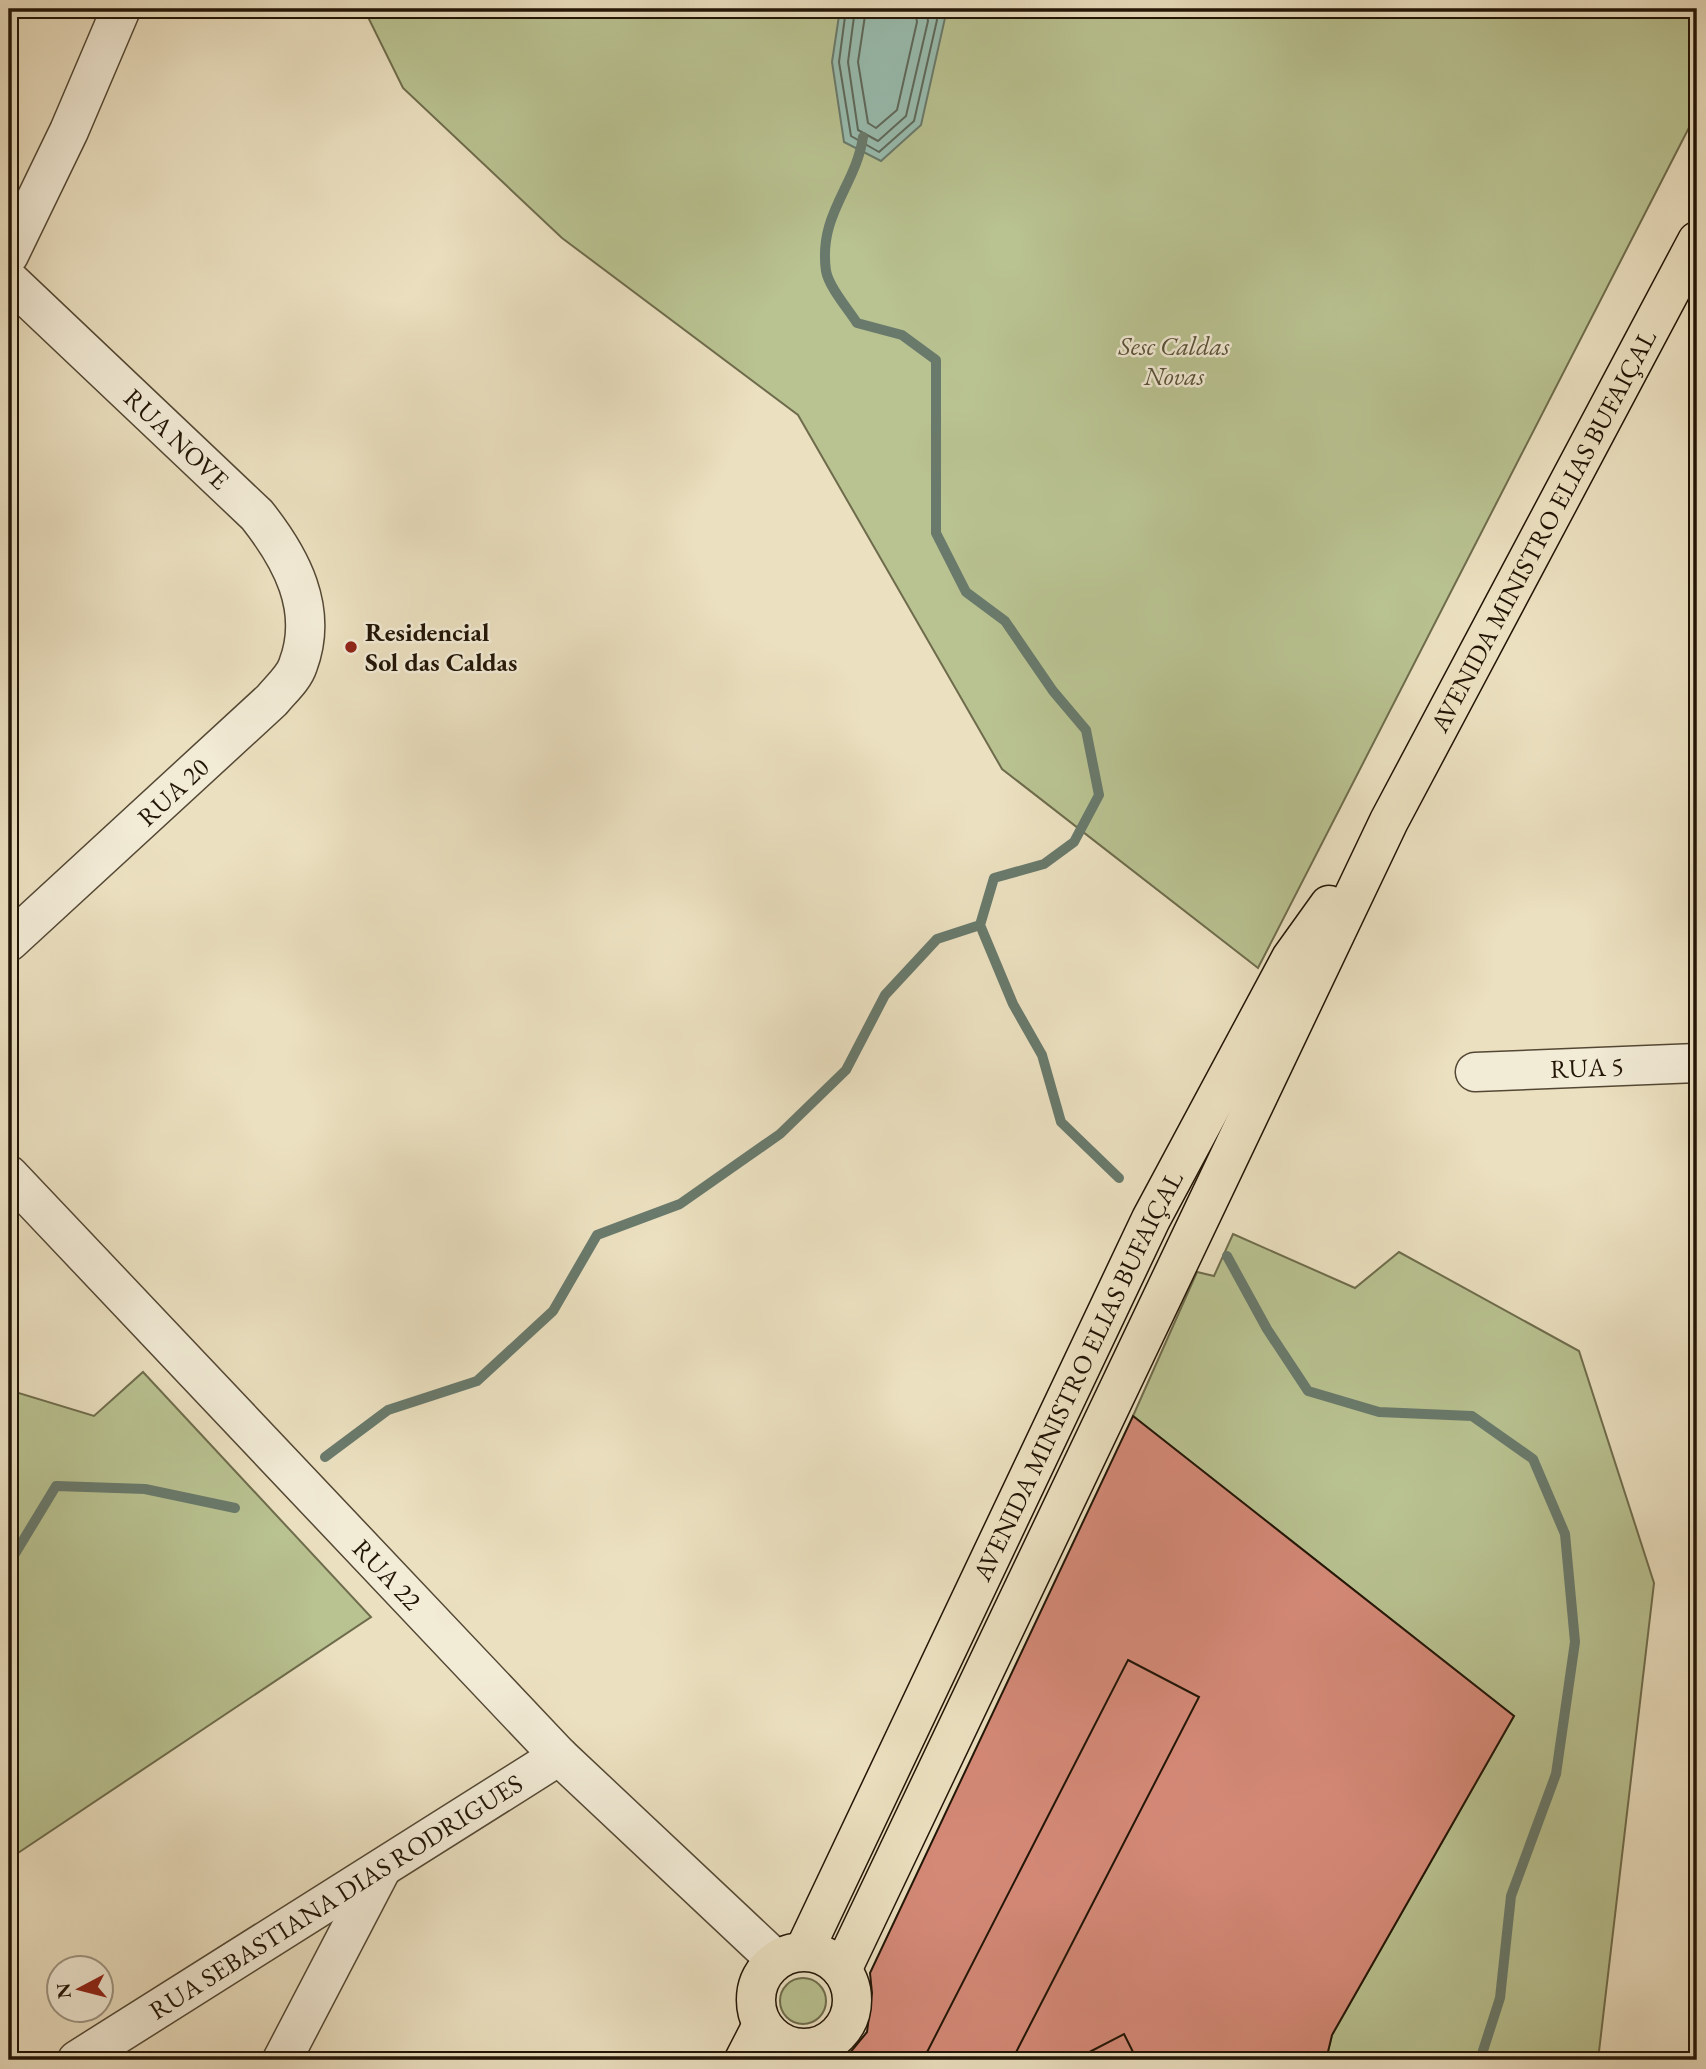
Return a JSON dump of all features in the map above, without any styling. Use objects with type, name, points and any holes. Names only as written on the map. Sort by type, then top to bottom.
[{"type":"main road","name":"AVENIDA MINISTRO ELIAS BUFAIÇAL","points":[[842,1970],[1389,821],[1697,241]]},
{"type":"main road","name":"AVENIDA MINISTRO ELIAS BUFAIÇAL","points":[[790,1956],[1151,1219],[1291,958],[1389,821]]},
{"type":"main road","points":[[790,1956],[832,1960],[842,1970],[850,1983],[853,1998],[848,2019],[835,2037],[806,2054],[782,2044],[762,2025],[756,1997],[759,1983],[790,1956]]},
{"type":"main road","points":[[744,2060],[762,2025]]},
{"type":"street","points":[[9,254],[69,131],[121,9]]},
{"type":"street","name":"RUA NOVE","points":[[9,281],[257,514],[284,548],[300,586],[307,622]]},
{"type":"street","name":"RUA 20","points":[[9,942],[272,700],[298,667],[307,622]]},
{"type":"street","name":"RUA 5","points":[[1475,1072],[1697,1063]]},
{"type":"street","name":"RUA 22","points":[[9,1175],[559,1756],[790,1956]]},
{"type":"street","name":"RUA SEBASTIANA DIAS RODRIGUES","points":[[77,2060],[559,1756]]},
{"type":"street","points":[[282,2060],[381,1870]]},
{"type":"green space","name":"Sesc Caldas Novas","points":[[364,9],[1697,9],[1697,112],[1258,968],[1002,769],[798,415],[562,238],[403,88]]},
{"type":"green space","points":[[1233,1234],[1355,1288],[1399,1252],[1579,1351],[1654,1583],[1598,2060],[1326,2060],[1332,2035],[1514,1716],[1133,1416],[1197,1272],[1214,1276]]},
{"type":"green space","points":[[143,1372],[371,1617],[9,1859],[9,1390],[94,1416]]},
{"type":"green space","points":[[803,1978],[819,1985],[826,2001],[819,2017],[803,2024],[787,2017],[780,2001],[787,1985]]},
{"type":"water","points":[[840,9],[940,9],[945,18],[921,125],[881,161],[844,142],[832,62]]},
{"type":"building","points":[[1133,1416],[1514,1716],[1332,2035],[1326,2060],[836,2060],[849,2054],[867,2032],[872,1993],[870,1973]]},
{"type":"building","points":[[1128,1660],[1199,1697],[1012,2060],[923,2060]]},
{"type":"building","points":[[1124,2034],[1137,2060],[1074,2060]]},
{"type":"waterway","points":[[863,137],[853,171],[827,233],[825,251],[828,277],[857,323],[902,335],[936,360],[936,533],[966,592],[1005,621],[1053,691],[1086,730],[1099,795],[1074,842],[1044,864],[994,878],[980,925],[1013,1004],[1042,1055],[1061,1122],[1119,1178]]},
{"type":"waterway","points":[[325,1457],[388,1410],[477,1381],[553,1311],[597,1235],[680,1204],[780,1134],[846,1070],[885,995],[937,939],[980,925]]},
{"type":"waterway","points":[[1227,1256],[1267,1329],[1308,1391],[1379,1412],[1472,1416],[1533,1459],[1565,1534],[1575,1642],[1556,1774],[1511,1896],[1500,1998],[1480,2060]]},
{"type":"waterway","points":[[9,1559],[13,1557],[56,1486],[145,1489],[235,1508]]},
{"type":"place","name":"Residencial Sol das Caldas","points":[[351,647]]}]
